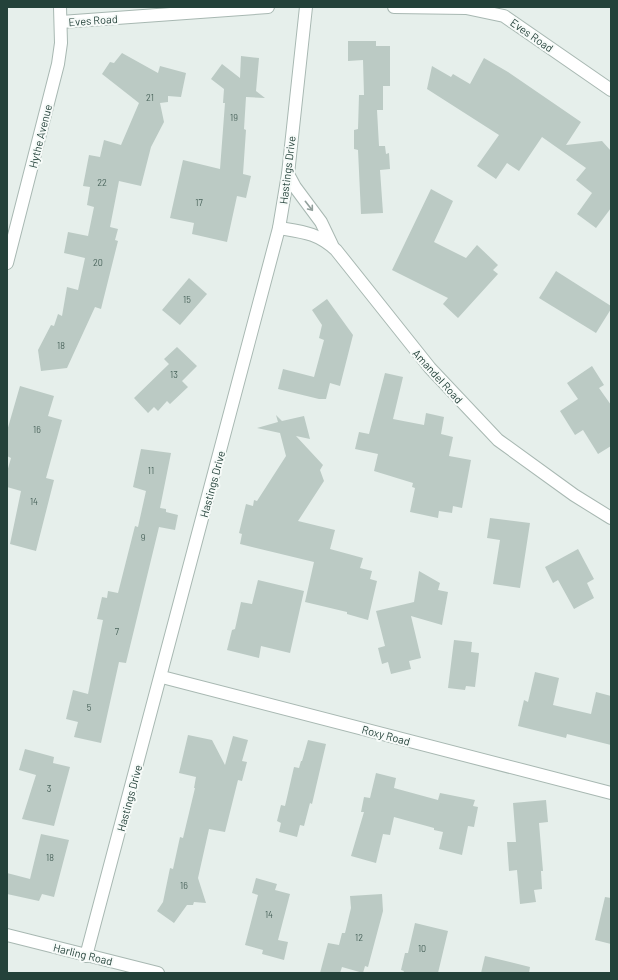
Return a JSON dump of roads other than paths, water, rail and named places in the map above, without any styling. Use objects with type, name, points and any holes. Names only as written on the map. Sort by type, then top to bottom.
[{"type":"street","name":"Hythe Avenue","points":[[7,263],[58,64],[61,22],[60,7]]},
{"type":"street","name":"Eves Road","points":[[61,22],[268,7]]},
{"type":"street","name":"Hastings Drive","points":[[86,956],[162,677],[279,228],[288,174],[306,7]]},
{"type":"street","name":"Eves Road","points":[[394,7],[466,8],[504,16],[611,90]]},
{"type":"street","points":[[288,174],[295,187],[321,222],[333,247]]},
{"type":"street","name":"Amandel Road","points":[[279,228],[313,233],[327,241],[430,368],[498,440],[574,495],[611,518]]},
{"type":"street","name":"Roxy Road","points":[[162,677],[611,793]]},
{"type":"street","name":"Harling Road","points":[[7,935],[158,973]]}]
